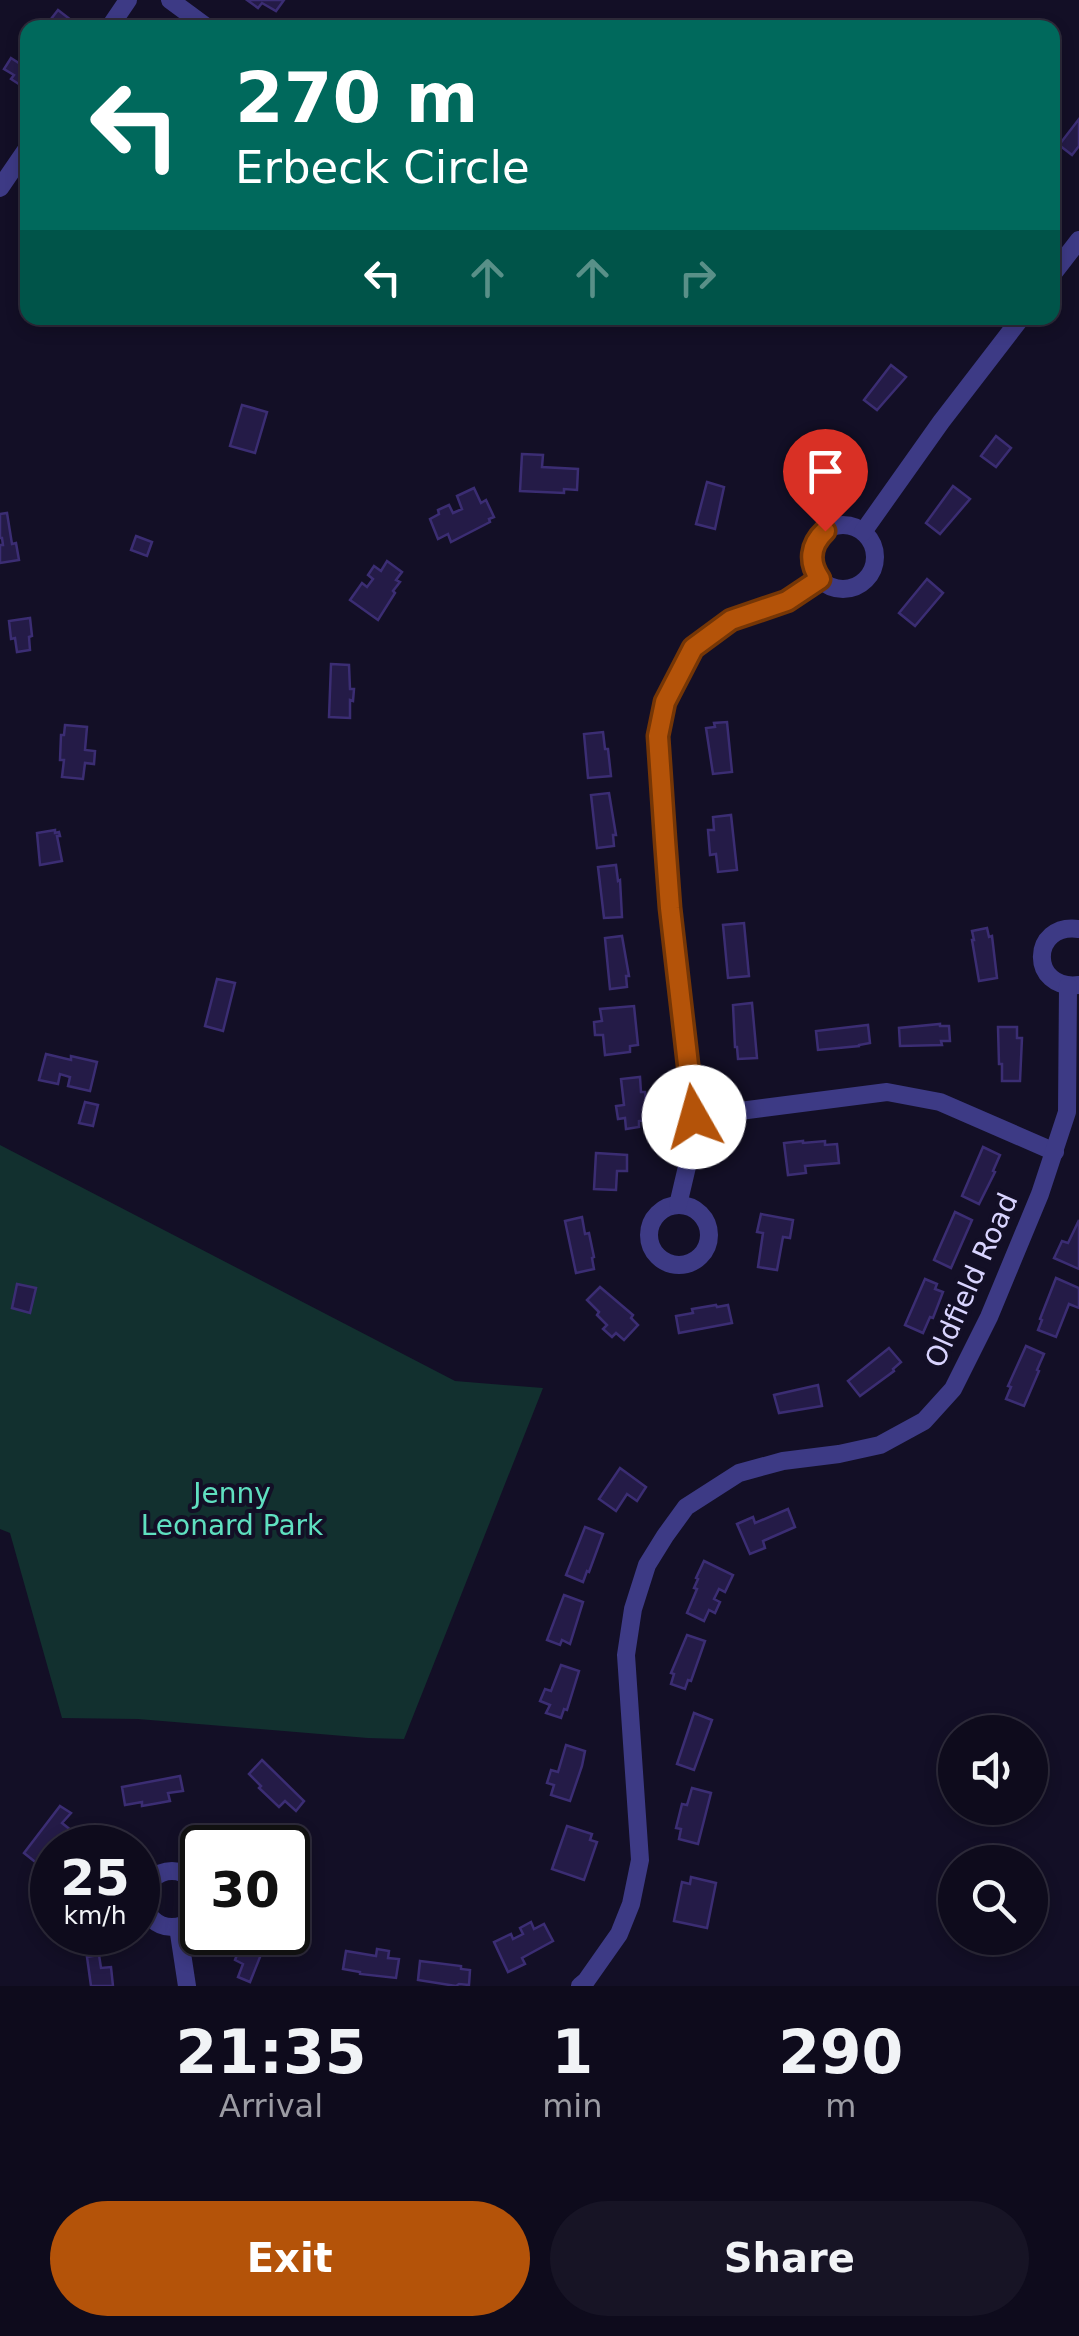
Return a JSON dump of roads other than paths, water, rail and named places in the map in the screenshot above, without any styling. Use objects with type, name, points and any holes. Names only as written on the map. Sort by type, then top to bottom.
[{"type":"street","points":[[170,0],[197,20]]},
{"type":"street","points":[[0,188],[20,159]]},
{"type":"street","points":[[1060,265],[1079,240]]},
{"type":"street","points":[[863,532],[1016,325]]},
{"type":"street","points":[[842,525],[863,532],[875,555],[873,569],[864,581],[848,589],[837,589],[820,579],[812,564],[815,542],[820,536],[842,525]]},
{"type":"street","points":[[678,1204],[694,1117],[670,908],[658,736],[665,702],[693,648],[731,620],[787,601],[820,579]]},
{"type":"street","name":"Oldfield Road","points":[[580,1986],[619,1934],[631,1904],[640,1860],[626,1654],[632,1609],[647,1565],[686,1507],[739,1473],[783,1461],[880,1445],[924,1420],[952,1389],[989,1317],[1055,1152],[1067,1112],[1073,986],[1050,978],[1042,952],[1058,930],[1079,929]]},
{"type":"street","points":[[694,1117],[887,1092],[940,1102],[1055,1152]]},
{"type":"street","points":[[178,1927],[187,1986]]},
{"type":"park label","name":"Jenny Leonard Park","points":[[232,1509]]}]
